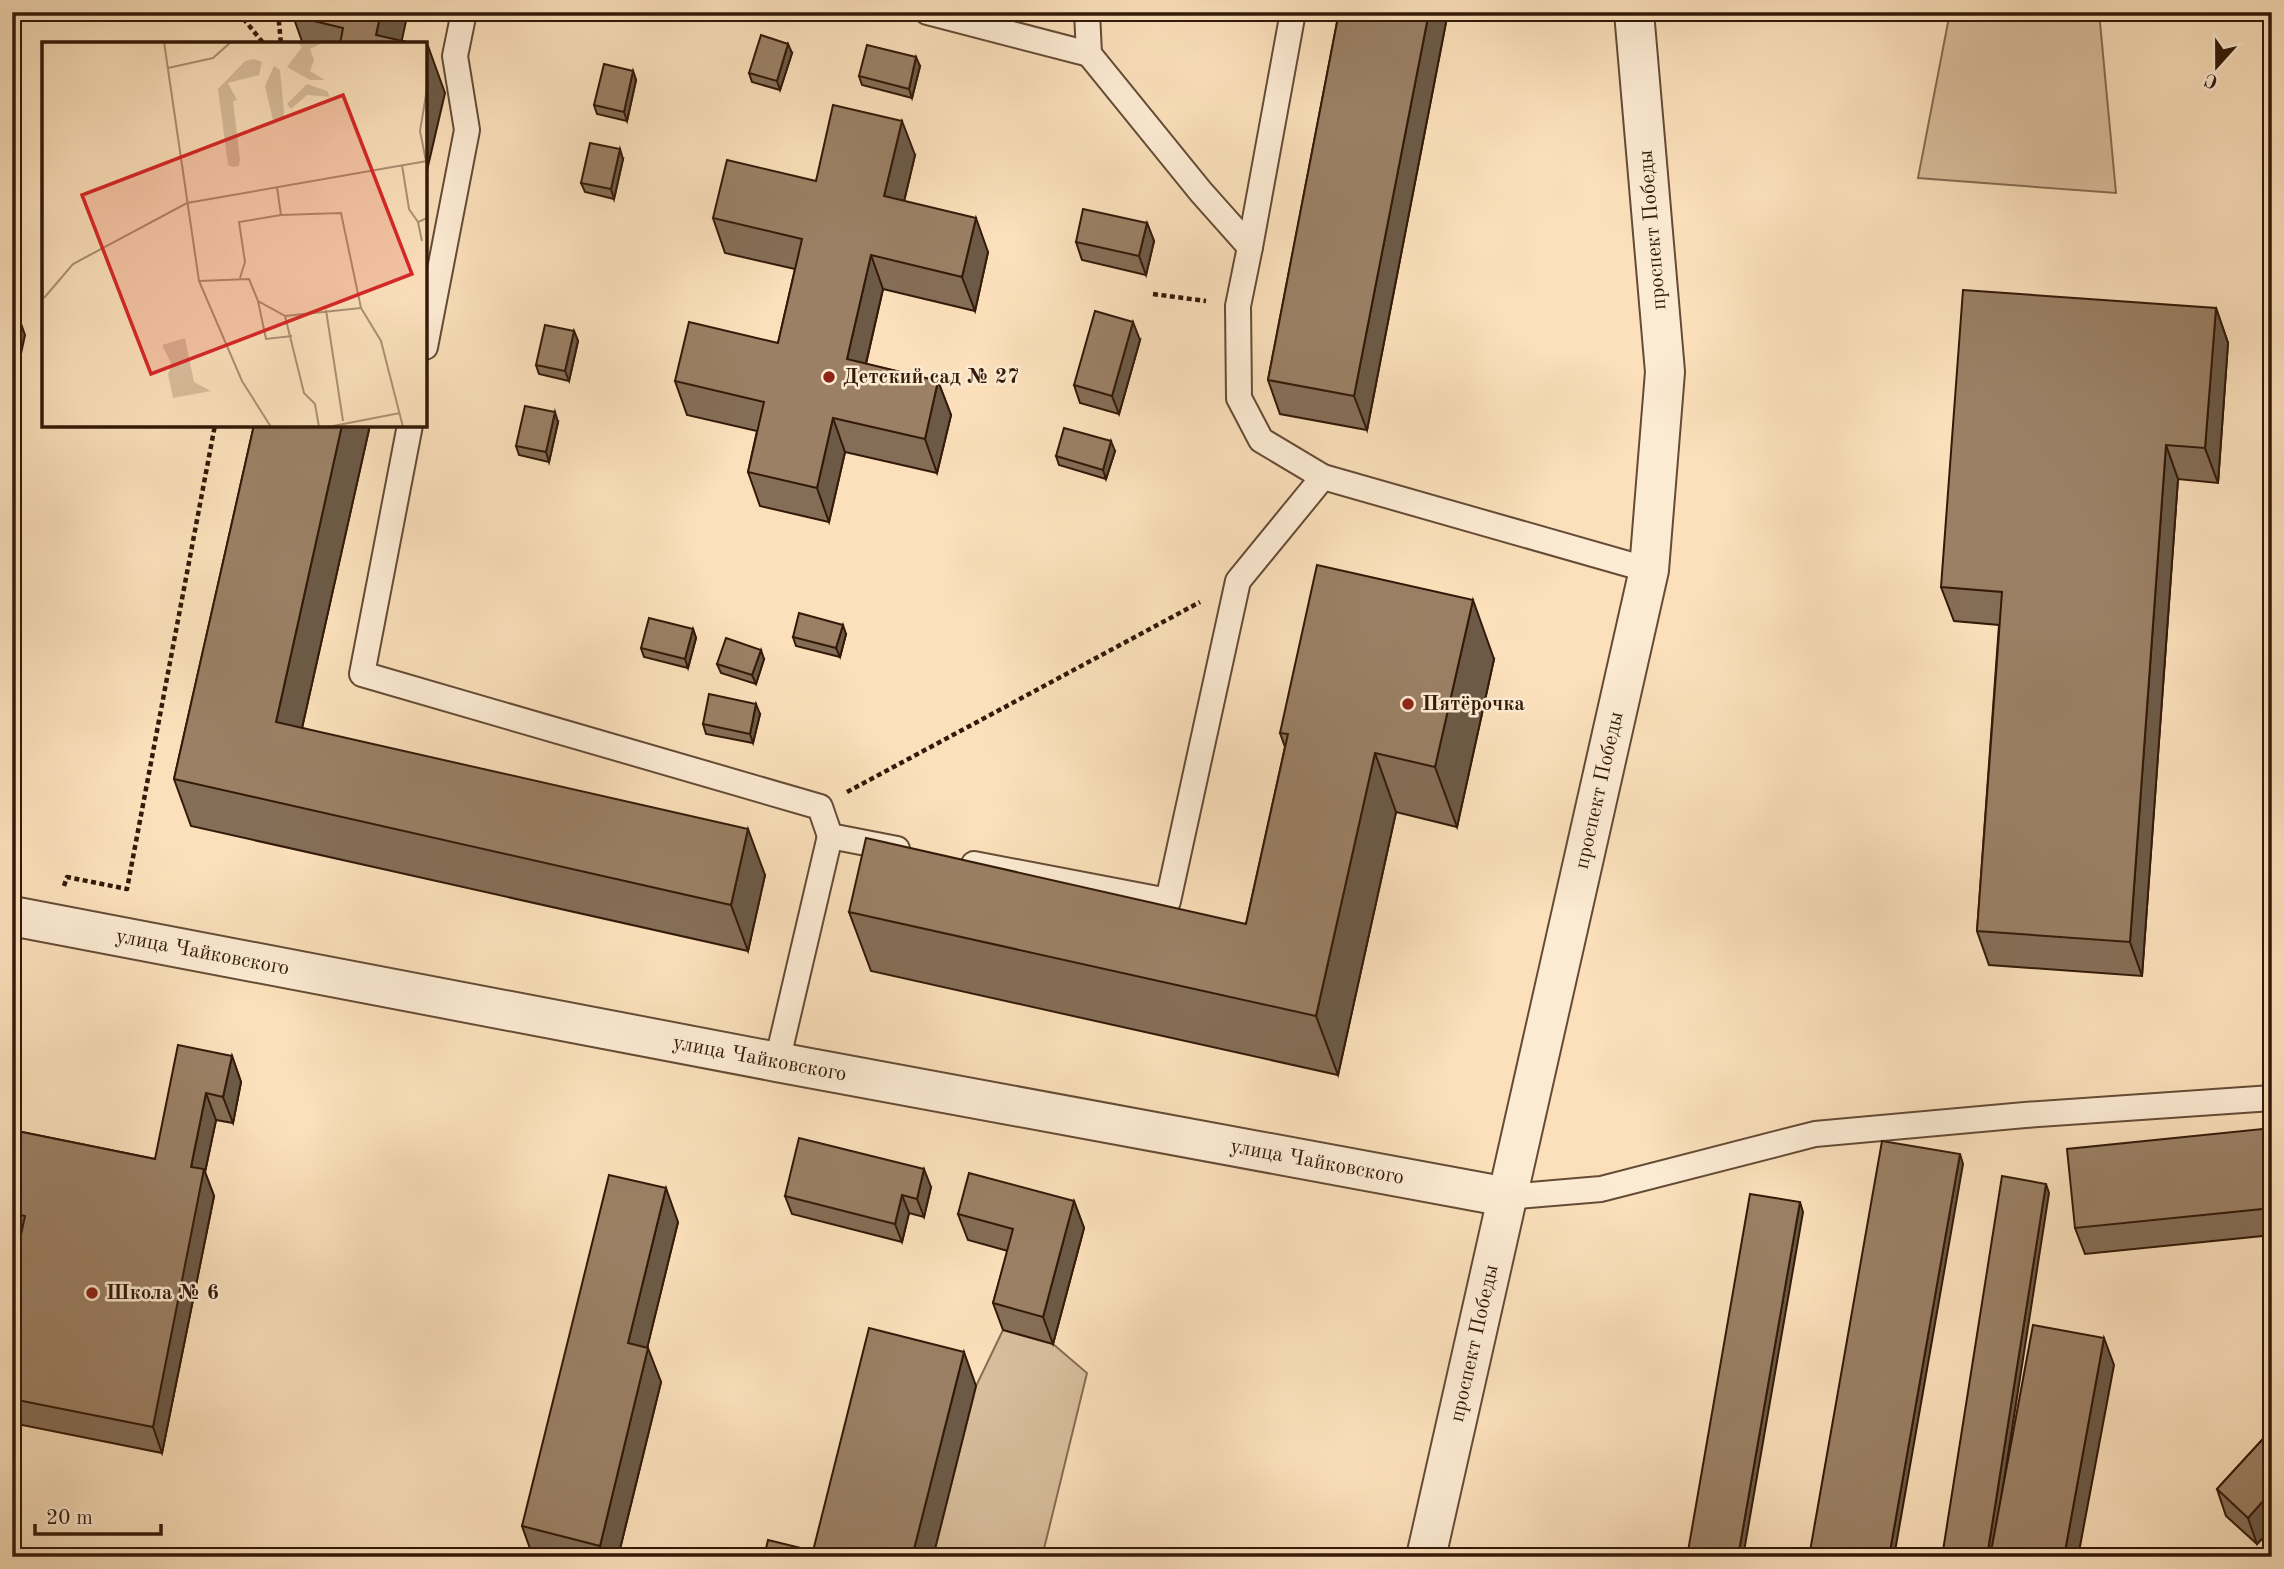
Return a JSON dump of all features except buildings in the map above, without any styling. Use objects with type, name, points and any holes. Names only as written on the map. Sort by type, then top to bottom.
[{"type":"street","name":"проспект Победы","points":[[1426,1557],[1649,570],[1665,372],[1634,12]]},
{"type":"street","name":"улица Чайковского","points":[[12,916],[777,1062],[1507,1197]]},
{"type":"lane","points":[[427,337],[467,130],[454,56],[464,12]]},
{"type":"lane","points":[[928,12],[1089,54],[1201,192],[1250,247]]},
{"type":"lane","points":[[1087,12],[1089,54]]},
{"type":"lane","points":[[1293,12],[1238,306],[1239,398],[1261,440],[1323,477],[1649,570]]},
{"type":"lane","points":[[410,427],[362,674],[820,807],[830,836],[777,1062]]},
{"type":"lane","points":[[952,859],[1168,901],[1238,581],[1323,477]]},
{"type":"lane","points":[[830,836],[925,854]]},
{"type":"lane","points":[[1507,1197],[1601,1189],[1815,1135],[2025,1115],[2272,1098]]},
{"type":"path","points":[[238,12],[262,42]]},
{"type":"path","points":[[278,12],[281,42]]},
{"type":"path","points":[[1153,294],[1238,306]]},
{"type":"path","points":[[55,925],[67,877],[127,889],[215,427]]},
{"type":"path","points":[[820,807],[1238,581]]},
{"type":"shaded area","points":[[1950,12],[2099,12],[2116,193],[1918,178]]},
{"type":"shaded area","points":[[1003,1330],[1053,1344],[1087,1373],[1042,1557],[933,1557],[976,1386]]},
{"type":"place","name":"Детский сад № 27","points":[[829,377]]},
{"type":"place","name":"Пятёрочка","points":[[1408,704]]},
{"type":"place","name":"Школа № 6","points":[[92,1293]]}]
